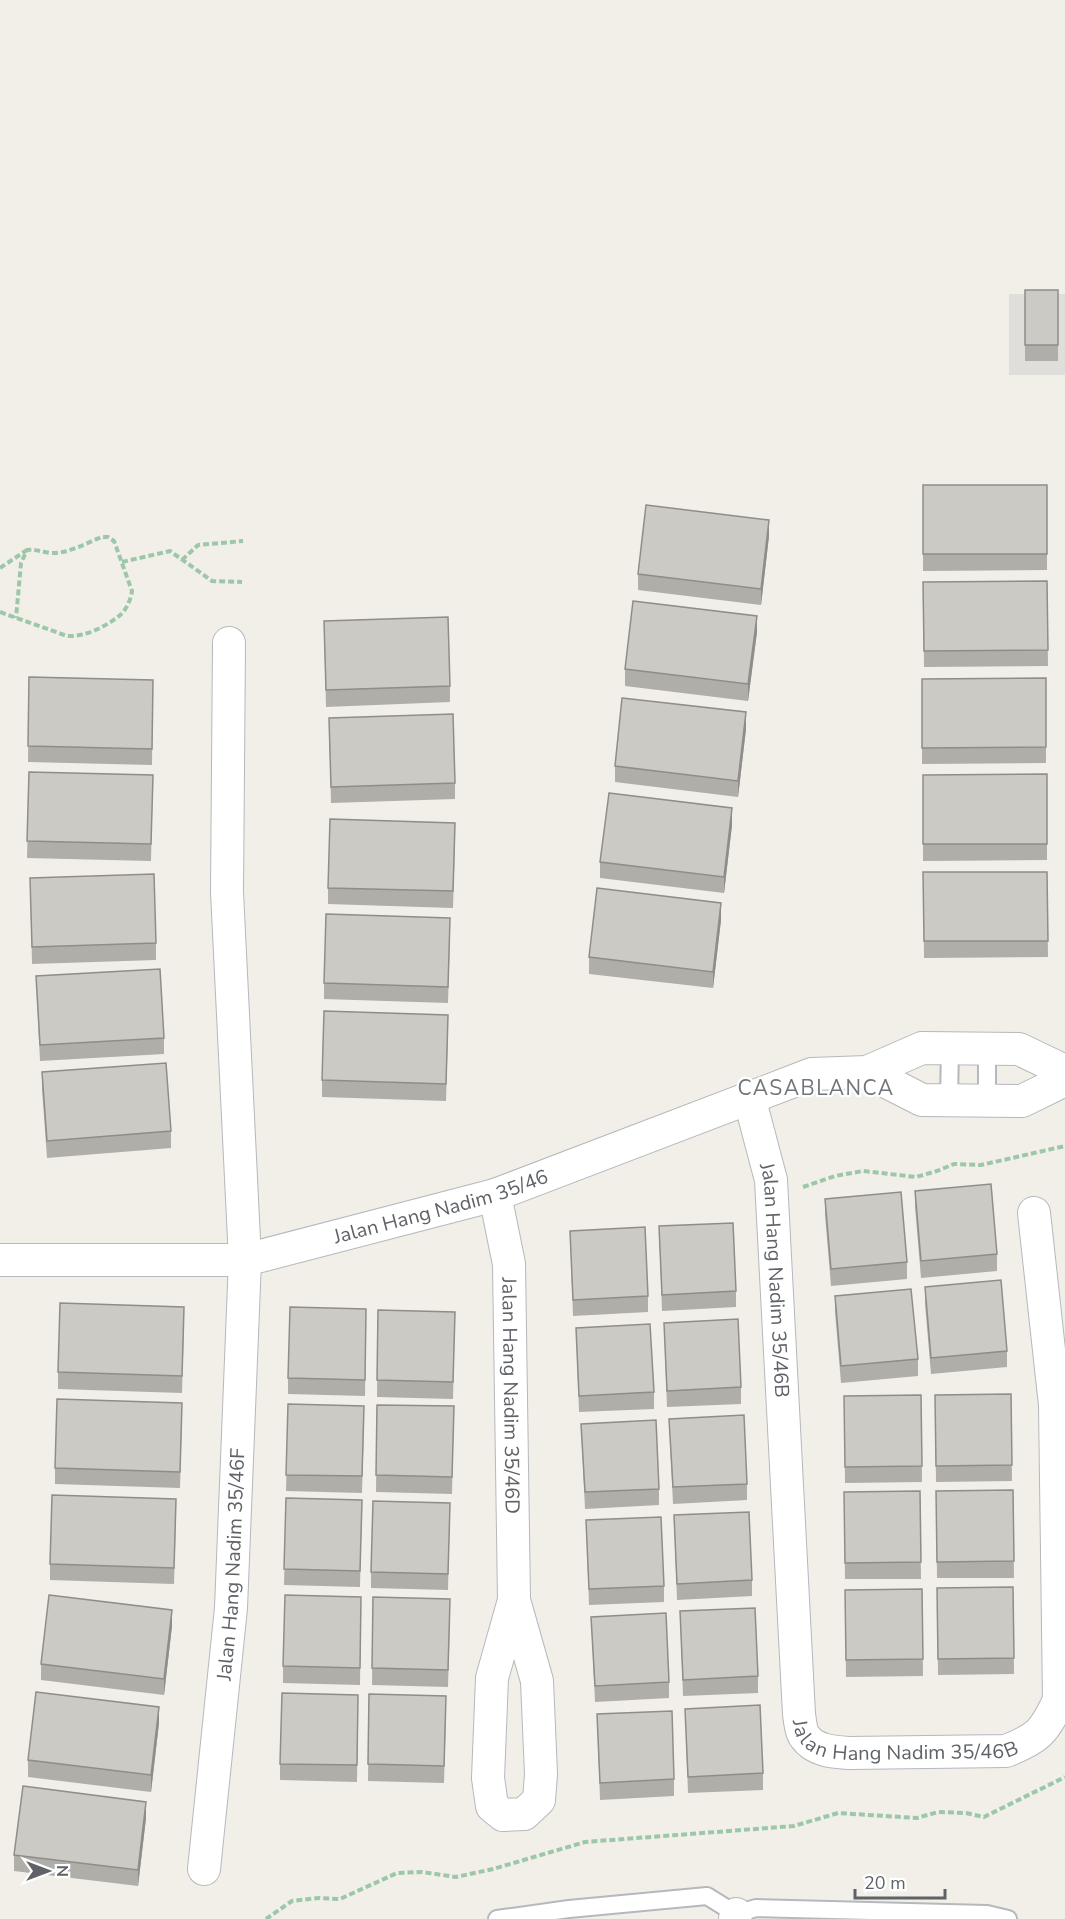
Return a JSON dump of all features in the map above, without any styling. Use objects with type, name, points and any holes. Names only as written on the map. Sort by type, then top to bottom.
[{"type":"street","name":"Jalan Hang Nadim 35/46F","points":[[204,1869],[231,1608],[245,1260],[227,892],[229,643]]},
{"type":"street","name":"Jalan Hang Nadim 35/46","points":[[0,1260],[245,1260],[495,1195],[749,1096],[812,1074],[867,1072],[922,1048],[1019,1049],[1065,1071]]},
{"type":"street","name":"Jalan Hang Nadim 35/46","points":[[867,1072],[922,1100],[1022,1101],[1065,1080]]},
{"type":"street","name":"Jalan Hang Nadim 35/46B","points":[[749,1096],[771,1180],[799,1714],[804,1736],[815,1746],[831,1752],[1006,1751],[1028,1742],[1047,1725],[1059,1700],[1055,1405],[1034,1213]]},
{"type":"street","name":"Jalan Hang Nadim 35/46D","points":[[495,1195],[509,1264],[513,1600],[492,1678],[488,1778],[492,1806],[503,1815],[524,1814],[539,1800],[541,1774],[537,1681],[513,1600]]},
{"type":"lane","points":[[949,1100],[950,1048]]},
{"type":"lane","points":[[987,1048],[987,1101]]},
{"type":"lane","points":[[497,1919],[570,1909],[707,1896],[736,1917],[756,1908],[987,1914],[1008,1919]]},
{"type":"path","points":[[0,568],[27,550],[63,552],[102,537],[108,537],[114,541],[132,591],[131,599],[121,615],[79,636],[67,636],[0,612]]},
{"type":"path","points":[[182,560],[198,545],[243,541]]},
{"type":"path","points":[[16,618],[21,563],[27,550]]},
{"type":"path","points":[[122,562],[170,551],[212,581],[242,582]]},
{"type":"path","points":[[772,1191],[792,1191],[835,1176],[863,1171],[916,1177],[954,1164],[981,1165],[1065,1146]]},
{"type":"path","points":[[266,1919],[292,1901],[319,1898],[340,1899],[397,1873],[422,1872],[456,1877],[493,1869],[585,1842],[794,1826],[838,1813],[917,1818],[938,1812],[966,1812],[984,1818],[1065,1777]]},
{"type":"shaded area","points":[[1009,294],[1065,294],[1065,375],[1009,375]]},
{"type":"building","points":[[1025,290],[1058,290],[1058,345],[1025,345]]},
{"type":"building","points":[[923,485],[1047,485],[1047,554],[923,554]]},
{"type":"building","points":[[646,505],[769,520],[761,589],[638,574]]},
{"type":"building","points":[[1047,581],[1048,650],[924,651],[923,582]]},
{"type":"building","points":[[633,601],[757,616],[748,684],[625,669]]},
{"type":"building","points":[[448,617],[450,686],[326,690],[324,621]]},
{"type":"building","points":[[29,677],[153,680],[152,749],[28,746]]},
{"type":"building","points":[[1046,678],[1046,747],[922,748],[922,679]]},
{"type":"building","points":[[622,698],[746,712],[738,781],[615,766]]},
{"type":"building","points":[[453,714],[455,783],[331,787],[329,718]]},
{"type":"building","points":[[29,772],[153,775],[151,844],[27,841]]},
{"type":"building","points":[[1047,774],[1047,844],[923,844],[923,775]]},
{"type":"building","points":[[609,793],[732,808],[724,877],[600,862]]},
{"type":"building","points":[[330,819],[455,823],[453,891],[328,888]]},
{"type":"building","points":[[923,872],[1047,872],[1048,941],[924,941]]},
{"type":"building","points":[[154,874],[156,943],[32,947],[30,878]]},
{"type":"building","points":[[597,888],[721,903],[713,972],[589,957]]},
{"type":"building","points":[[326,914],[450,918],[448,987],[324,983]]},
{"type":"building","points":[[160,969],[164,1038],[40,1045],[36,976]]},
{"type":"building","points":[[324,1011],[448,1015],[446,1084],[322,1080]]},
{"type":"building","points":[[166,1063],[171,1131],[47,1141],[42,1072]]},
{"type":"building","points":[[991,1184],[997,1254],[921,1261],[915,1191]]},
{"type":"building","points":[[901,1192],[907,1262],[831,1269],[825,1199]]},
{"type":"building","points":[[733,1223],[736,1291],[662,1295],[659,1226]]},
{"type":"building","points":[[645,1227],[648,1296],[573,1300],[570,1231]]},
{"type":"building","points":[[1001,1280],[1007,1351],[931,1358],[925,1287]]},
{"type":"building","points":[[911,1289],[918,1359],[841,1366],[835,1296]]},
{"type":"building","points":[[60,1303],[184,1307],[182,1376],[58,1372]]},
{"type":"building","points":[[290,1307],[366,1309],[365,1380],[288,1378]]},
{"type":"building","points":[[378,1310],[455,1312],[453,1382],[377,1380]]},
{"type":"building","points":[[738,1319],[741,1387],[667,1391],[664,1323]]},
{"type":"building","points":[[650,1324],[654,1392],[579,1396],[576,1328]]},
{"type":"building","points":[[1011,1394],[1012,1465],[936,1466],[935,1395]]},
{"type":"building","points":[[921,1395],[922,1466],[845,1467],[844,1396]]},
{"type":"building","points":[[57,1399],[182,1403],[180,1472],[55,1468]]},
{"type":"building","points":[[288,1404],[364,1406],[362,1476],[286,1475]]},
{"type":"building","points":[[377,1405],[454,1406],[452,1477],[376,1475]]},
{"type":"building","points":[[744,1415],[747,1484],[673,1487],[669,1419]]},
{"type":"building","points":[[656,1420],[659,1489],[585,1492],[581,1424]]},
{"type":"building","points":[[1013,1490],[1014,1561],[937,1562],[936,1491]]},
{"type":"building","points":[[920,1491],[921,1562],[845,1563],[844,1492]]},
{"type":"building","points":[[52,1495],[176,1499],[174,1568],[50,1564]]},
{"type":"building","points":[[286,1498],[362,1500],[360,1571],[284,1569]]},
{"type":"building","points":[[373,1501],[450,1503],[448,1574],[371,1572]]},
{"type":"building","points":[[749,1512],[752,1580],[677,1584],[674,1515]]},
{"type":"building","points":[[661,1517],[664,1586],[589,1589],[586,1520]]},
{"type":"building","points":[[1013,1587],[1014,1658],[938,1659],[937,1588]]},
{"type":"building","points":[[922,1589],[923,1659],[846,1660],[845,1590]]},
{"type":"building","points":[[49,1595],[172,1610],[164,1679],[41,1664]]},
{"type":"building","points":[[285,1595],[361,1597],[360,1668],[283,1666]]},
{"type":"building","points":[[373,1597],[450,1599],[448,1670],[372,1668]]},
{"type":"building","points":[[755,1608],[758,1676],[683,1680],[680,1611]]},
{"type":"building","points":[[666,1613],[669,1682],[595,1686],[591,1617]]},
{"type":"building","points":[[36,1692],[159,1707],[151,1775],[28,1760]]},
{"type":"building","points":[[282,1693],[358,1695],[357,1765],[280,1764]]},
{"type":"building","points":[[369,1694],[446,1696],[444,1766],[368,1764]]},
{"type":"building","points":[[760,1705],[763,1773],[688,1777],[685,1709]]},
{"type":"building","points":[[672,1711],[674,1779],[600,1783],[597,1714]]},
{"type":"building","points":[[23,1786],[146,1802],[138,1870],[14,1855]]},
{"type":"district","name":"CASABLANCA","points":[[816,1088]]}]
